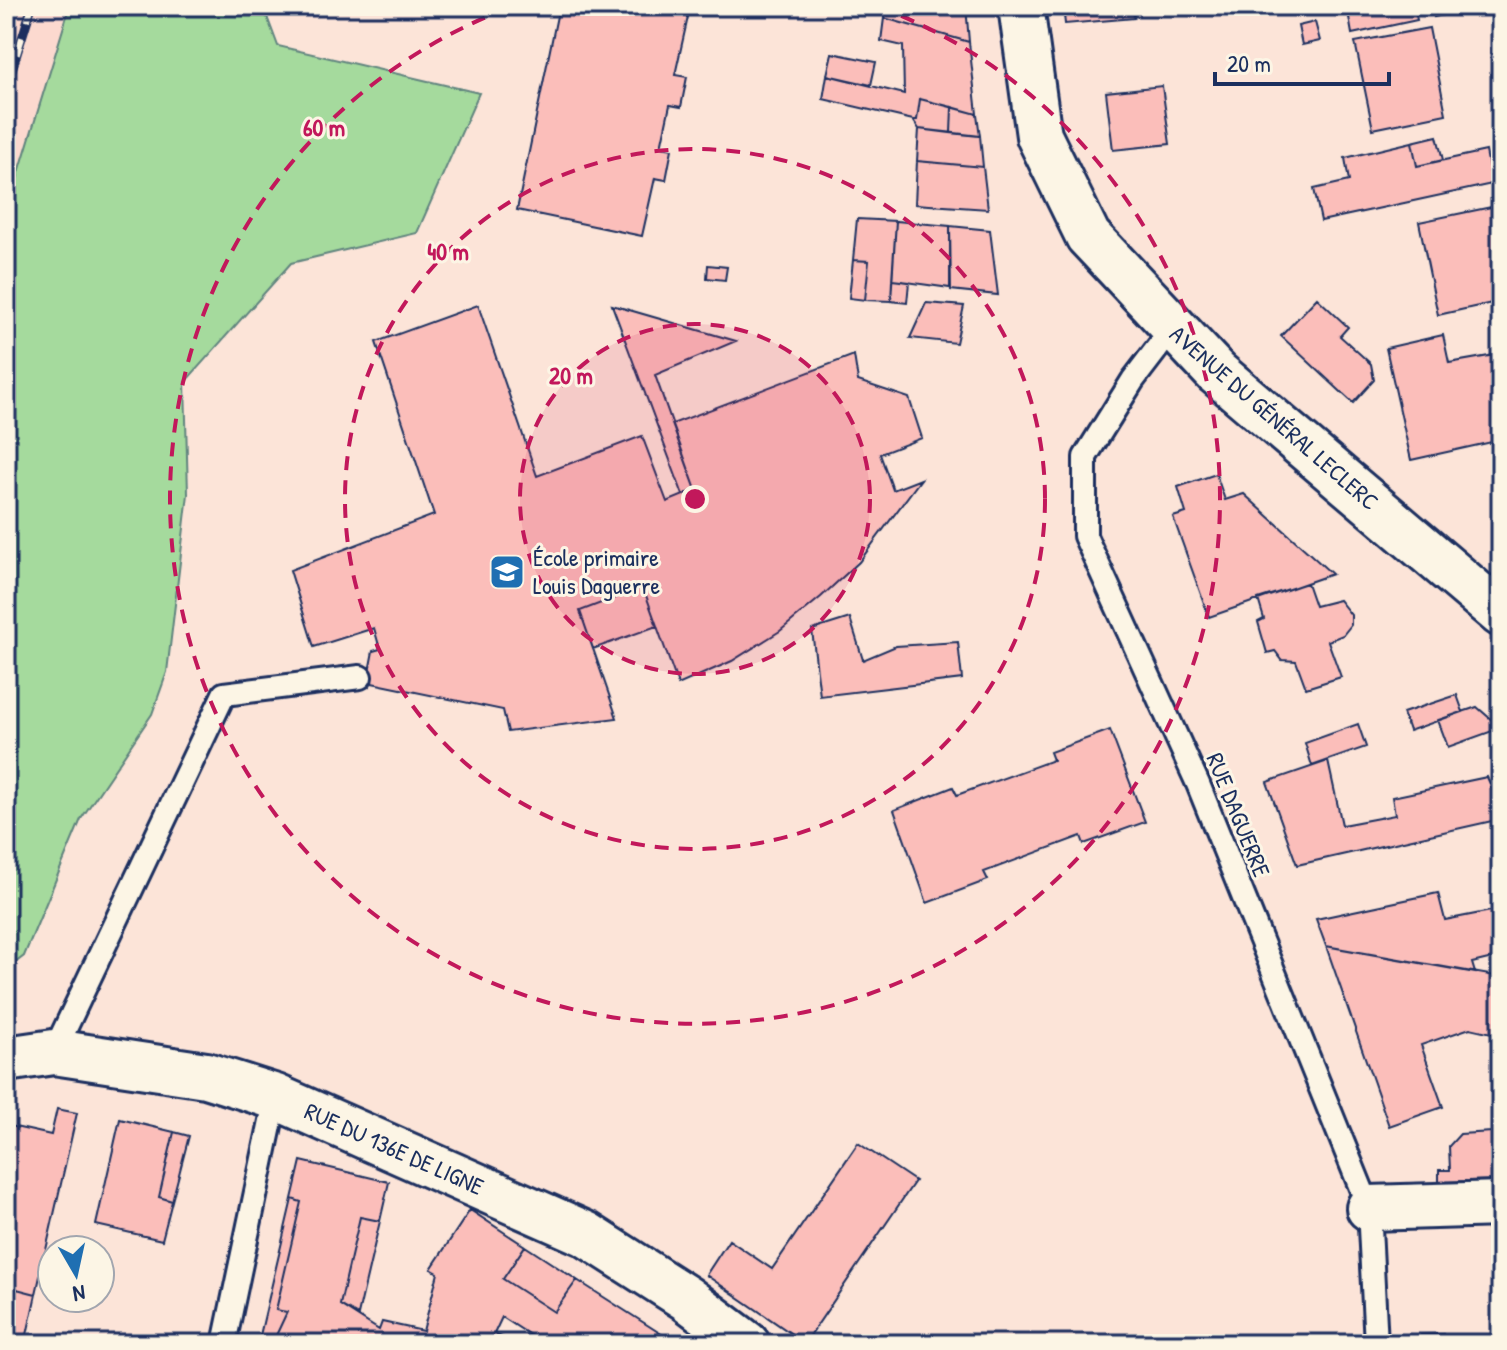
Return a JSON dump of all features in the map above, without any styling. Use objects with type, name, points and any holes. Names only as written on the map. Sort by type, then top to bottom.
[{"type":"main road","name":"AVENUE DU GÉNÉRAL LECLERC","points":[[1021,6],[1039,136],[1088,236],[1172,329],[1217,373],[1501,614]]},
{"type":"main road","name":"AVENUE DU GÉNÉRAL LECLERC","points":[[1400,528],[1501,645]]},
{"type":"main road","name":"RUE DU 136E DE LIGNE","points":[[6,1059],[54,1052],[206,1075],[276,1097],[586,1234],[686,1298],[747,1344]]},
{"type":"main road","points":[[1369,1208],[1501,1204]]},
{"type":"lane","name":"RUE DAGUERRE","points":[[1172,329],[1133,380],[1085,457],[1085,536],[1198,784],[1369,1208],[1376,1344]]},
{"type":"lane","points":[[54,1052],[224,694],[360,677]]},
{"type":"lane","points":[[224,1344],[276,1097]]},
{"type":"shaded area","points":[[6,6],[70,6],[6,215]]},
{"type":"green space","points":[[70,6],[263,6],[278,46],[479,93],[417,233],[291,263],[185,382],[188,494],[167,672],[152,714],[81,819],[24,956],[6,970],[6,215]]},
{"type":"building","points":[[559,6],[637,6],[688,17],[675,75],[687,77],[681,107],[670,105],[661,147],[672,149],[666,180],[655,178],[642,236],[517,210]]},
{"type":"building","points":[[885,6],[966,6],[969,42],[884,18]]},
{"type":"building","points":[[1063,6],[1133,6],[1134,18],[1065,24]]},
{"type":"building","points":[[1347,6],[1414,6],[1417,20],[1352,34]]},
{"type":"building","points":[[1431,6],[1483,6],[1434,17]]},
{"type":"building","points":[[884,18],[969,42],[977,114],[920,99],[917,120],[913,120],[823,99],[827,75],[904,94],[903,46],[881,41]]},
{"type":"building","points":[[1315,22],[1320,41],[1302,45],[1298,26]]},
{"type":"building","points":[[1429,28],[1446,114],[1373,129],[1355,42]]},
{"type":"building","points":[[832,53],[876,62],[871,85],[827,75]]},
{"type":"building","points":[[1162,86],[1170,144],[1113,150],[1106,92]]},
{"type":"building","points":[[920,99],[952,107],[951,133],[919,129],[913,120],[917,120]]},
{"type":"building","points":[[952,107],[977,114],[980,136],[951,133]]},
{"type":"building","points":[[919,129],[980,136],[983,167],[917,161]]},
{"type":"building","points":[[1437,136],[1443,160],[1417,166],[1412,142]]},
{"type":"building","points":[[1412,142],[1417,166],[1486,151],[1492,184],[1321,221],[1314,189],[1349,181],[1345,158]]},
{"type":"building","points":[[917,161],[983,167],[988,209],[915,204]]},
{"type":"building","points":[[1501,205],[1501,301],[1438,315],[1419,222]]},
{"type":"building","points":[[857,219],[896,221],[891,301],[865,300],[869,261],[853,260]]},
{"type":"building","points":[[896,221],[950,226],[950,288],[892,280]]},
{"type":"building","points":[[950,226],[990,230],[998,295],[951,290]]},
{"type":"building","points":[[853,260],[869,261],[865,300],[849,298]]},
{"type":"building","points":[[708,265],[727,267],[725,280],[707,278]]},
{"type":"building","points":[[892,280],[909,282],[907,303],[891,301]]},
{"type":"building","points":[[1317,298],[1348,327],[1340,336],[1371,364],[1374,380],[1353,403],[1281,336]]},
{"type":"building","points":[[926,303],[964,306],[956,343],[910,338]]},
{"type":"building","points":[[478,305],[537,476],[642,436],[667,502],[696,490],[672,424],[854,355],[858,381],[909,398],[922,438],[880,454],[893,490],[921,479],[859,562],[821,597],[780,631],[732,661],[678,685],[643,587],[580,611],[617,718],[508,732],[503,710],[367,682],[373,651],[380,649],[374,628],[314,647],[290,570],[434,515],[376,342]]},
{"type":"building","points":[[612,305],[736,341],[655,375],[696,490],[683,495]]},
{"type":"building","points":[[1443,335],[1449,363],[1495,355],[1501,375],[1501,440],[1411,460],[1386,348]]},
{"type":"building","points":[[1216,474],[1225,500],[1244,494],[1332,574],[1209,617],[1173,517],[1186,513],[1178,487]]},
{"type":"building","points":[[1307,583],[1315,606],[1339,600],[1351,615],[1351,625],[1343,635],[1328,641],[1341,677],[1306,688],[1296,661],[1282,660],[1275,651],[1267,653],[1258,622],[1264,619],[1258,599]]},
{"type":"building","points":[[643,587],[657,626],[593,649],[580,611]]},
{"type":"building","points":[[850,618],[863,660],[896,646],[958,642],[962,679],[820,696],[812,630]]},
{"type":"building","points":[[1457,695],[1463,712],[1409,731],[1403,713]]},
{"type":"building","points":[[1477,707],[1501,728],[1448,747],[1438,720]]},
{"type":"building","points":[[1358,724],[1366,747],[1312,766],[1305,743]]},
{"type":"building","points":[[1110,730],[1145,822],[1084,844],[1081,836],[984,872],[988,880],[927,903],[894,810],[953,787],[957,795],[1053,760],[1050,752]]},
{"type":"building","points":[[1328,761],[1342,825],[1395,815],[1392,797],[1487,777],[1501,809],[1501,819],[1297,865],[1267,782]]},
{"type":"building","points":[[1438,893],[1445,920],[1501,909],[1501,956],[1472,963],[1475,973],[1326,946],[1316,919]]},
{"type":"building","points":[[1326,946],[1501,977],[1501,1035],[1470,1028],[1421,1045],[1443,1107],[1389,1126]]},
{"type":"building","points":[[1498,1100],[1501,1100],[1501,1180],[1439,1182],[1439,1170],[1450,1170],[1449,1146],[1460,1134],[1492,1132]]},
{"type":"building","points":[[57,1109],[77,1113],[50,1234],[36,1234],[36,1294],[9,1287],[6,1302],[6,1125],[51,1135]]},
{"type":"building","points":[[120,1119],[174,1132],[159,1197],[172,1201],[162,1240],[96,1225]]},
{"type":"building","points":[[174,1132],[189,1136],[172,1201],[159,1197]]},
{"type":"building","points":[[858,1143],[915,1181],[805,1343],[706,1275],[729,1240],[772,1269]]},
{"type":"building","points":[[301,1161],[389,1182],[380,1221],[360,1217],[340,1305],[379,1330],[382,1322],[423,1331],[438,1273],[431,1269],[470,1210],[525,1246],[503,1279],[554,1312],[577,1280],[677,1344],[544,1344],[502,1317],[494,1334],[520,1344],[272,1344],[287,1312],[276,1310],[301,1202],[292,1199]]},
{"type":"building","points":[[292,1199],[301,1202],[276,1310],[287,1312],[272,1344],[258,1344]]},
{"type":"building","points":[[360,1217],[380,1221],[358,1315],[340,1305]]},
{"type":"building","points":[[525,1246],[577,1280],[554,1312],[503,1279]]},
{"type":"building","points":[[9,1287],[36,1294],[25,1344],[6,1344]]},
{"type":"building","points":[[1443,1334],[1443,1344],[1421,1344],[1421,1335]]},
{"type":"railway","points":[[6,89],[32,6]]},
{"type":"place","name":"École primaire Louis Daguerre","points":[[507,572]]}]
